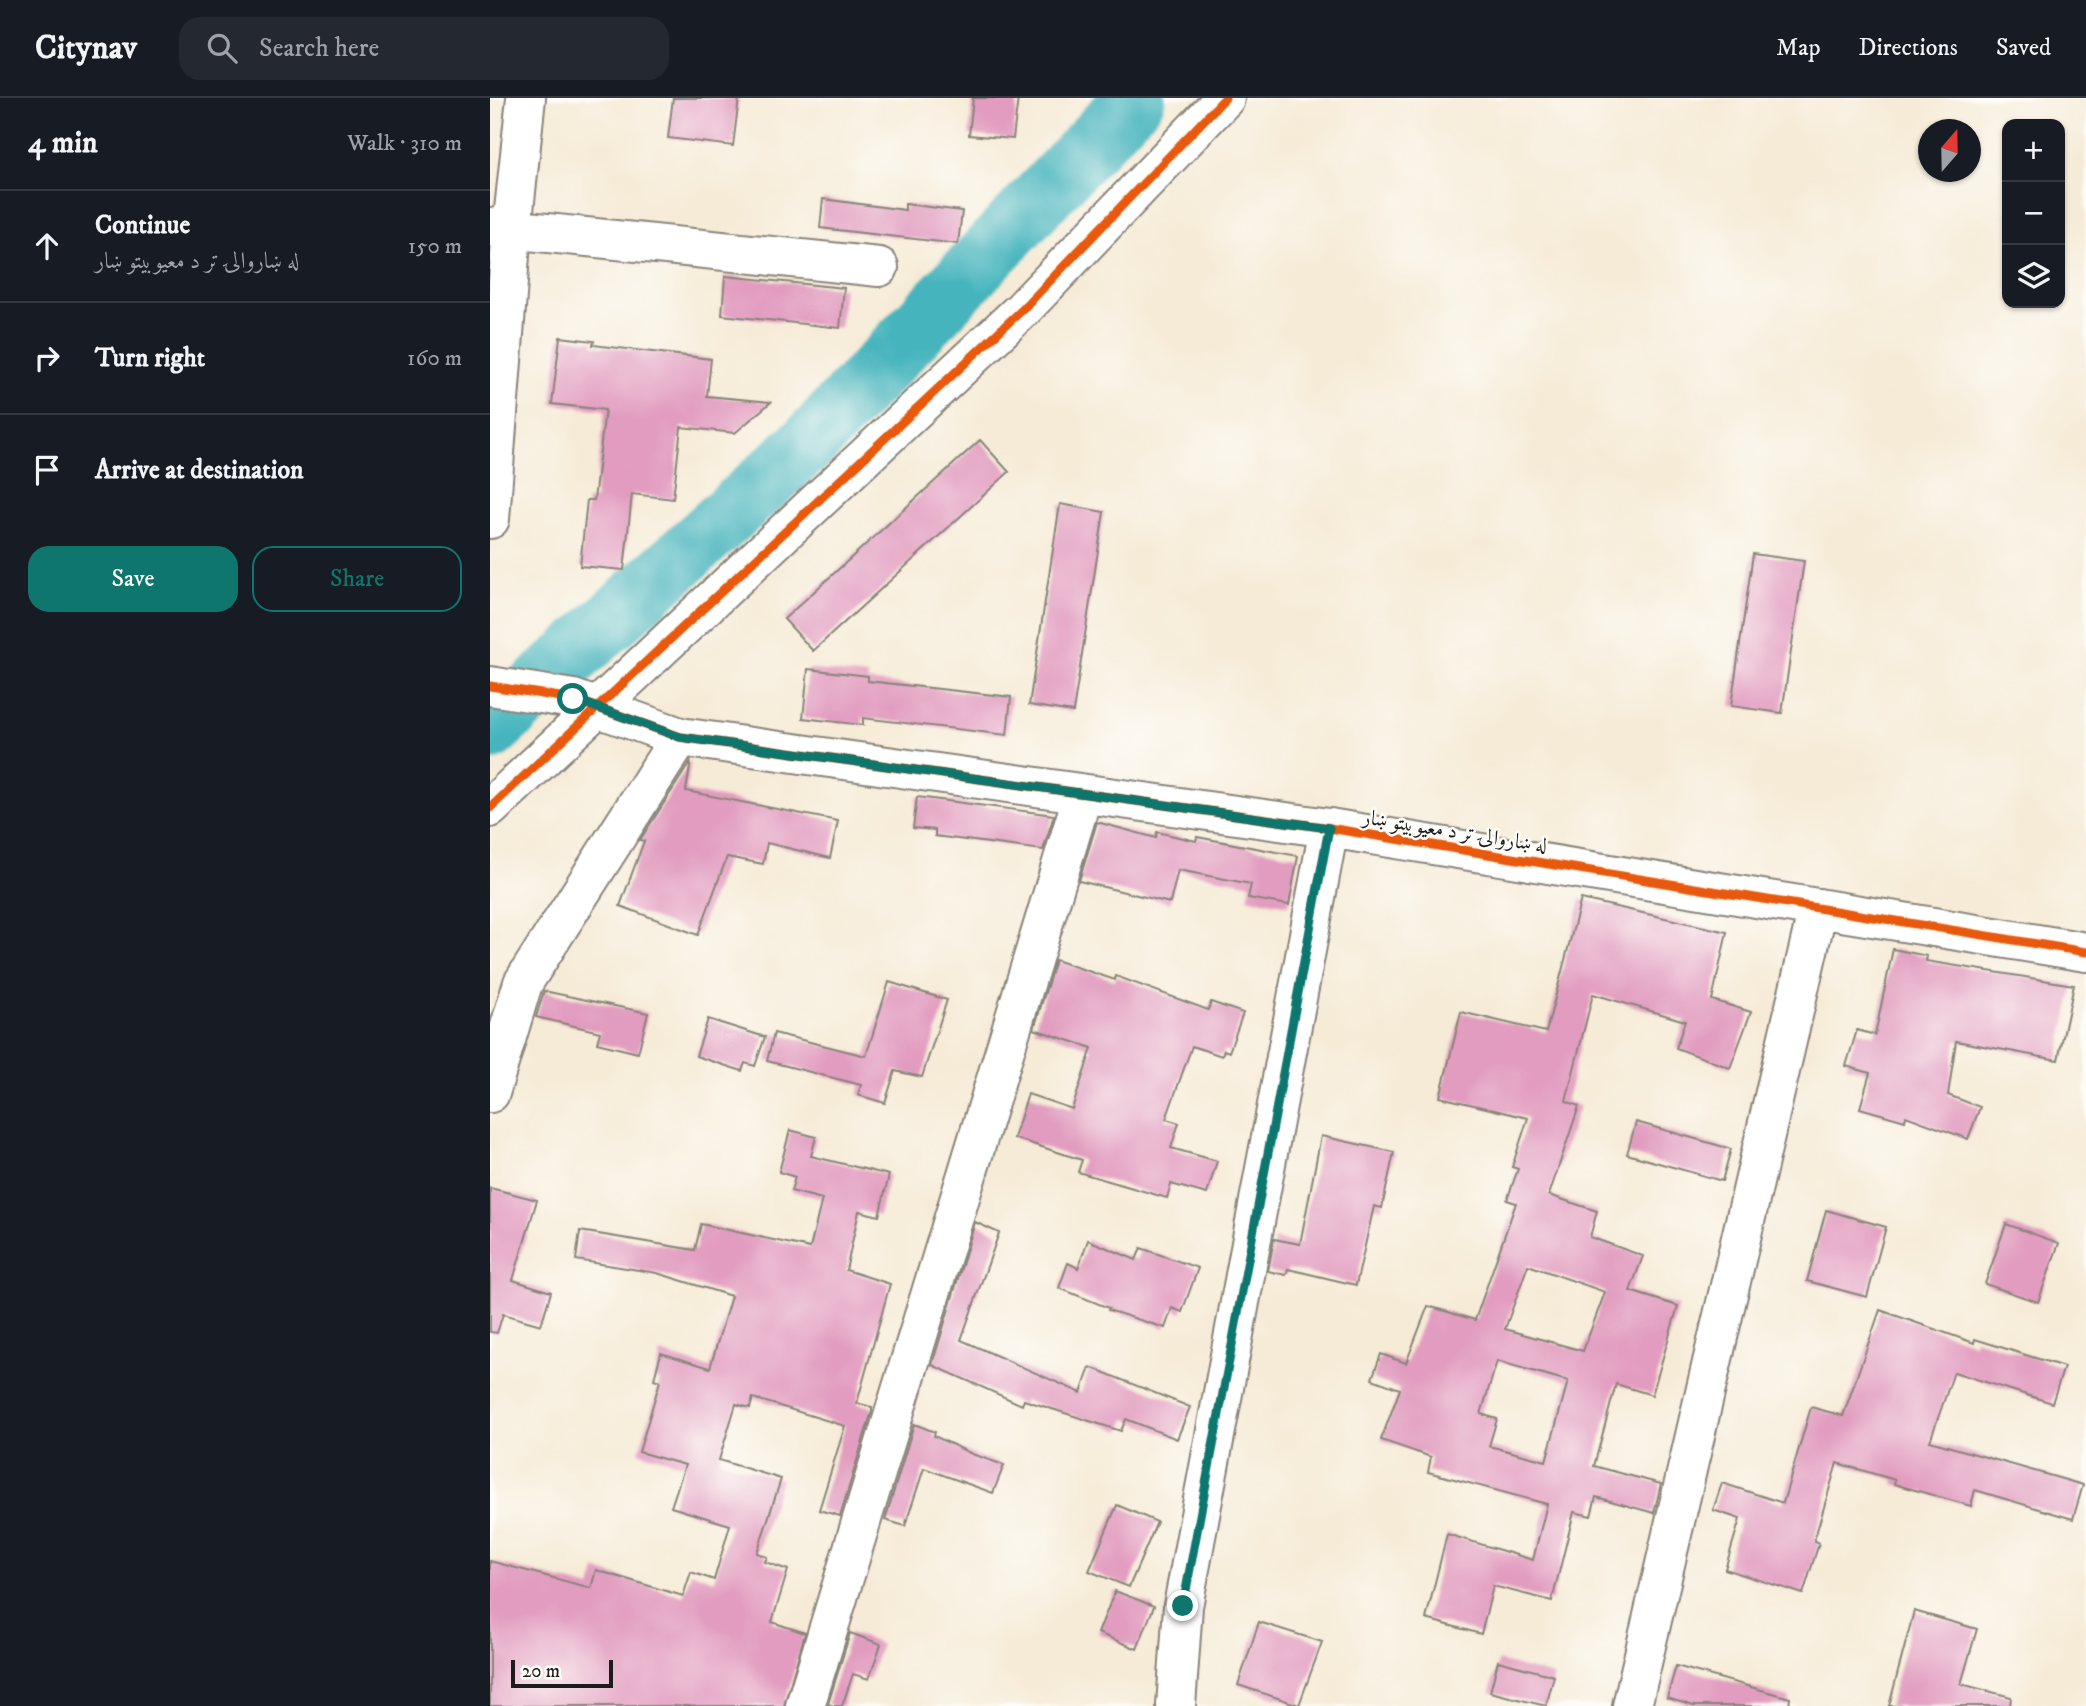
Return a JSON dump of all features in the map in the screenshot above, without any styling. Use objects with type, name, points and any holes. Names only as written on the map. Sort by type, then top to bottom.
[{"type":"street","points":[[490,519],[501,228],[526,98]]},
{"type":"street","points":[[490,808],[586,703],[1023,309],[1225,98]]},
{"type":"street","points":[[501,228],[879,267]]},
{"type":"street","name":"له ښاروالۍ تر د معیوبیتو ښار","points":[[500,688],[586,703],[680,737],[1329,828],[2086,952]]},
{"type":"street","points":[[490,1093],[523,983],[680,737]]},
{"type":"street","points":[[805,1706],[1083,794]]},
{"type":"street","points":[[1176,1706],[1183,1606],[1329,828]]},
{"type":"street","points":[[1632,1706],[1818,908]]},
{"type":"building","points":[[673,98],[739,98],[733,146],[668,138]]},
{"type":"building","points":[[973,98],[1018,98],[1013,139],[969,135]]},
{"type":"building","points":[[823,199],[905,210],[905,204],[962,211],[958,244],[820,228]]},
{"type":"building","points":[[725,276],[844,288],[840,328],[722,315]]},
{"type":"building","points":[[560,337],[594,341],[593,345],[711,359],[707,396],[771,402],[735,433],[681,427],[673,499],[632,494],[624,570],[580,566],[587,500],[594,500],[605,410],[552,404]]},
{"type":"building","points":[[980,440],[1009,472],[813,651],[784,619]]},
{"type":"building","points":[[1060,504],[1104,512],[1073,712],[1029,705]]},
{"type":"building","points":[[1753,554],[1804,561],[1782,713],[1731,706]]},
{"type":"building","points":[[808,669],[868,676],[868,681],[1011,697],[1007,735],[863,718],[863,725],[803,718]]},
{"type":"building","points":[[691,761],[686,791],[838,821],[830,858],[767,843],[763,864],[727,857],[698,935],[620,906],[644,841],[640,840]]},
{"type":"building","points":[[917,797],[1054,815],[1043,850],[935,836],[935,830],[913,828]]},
{"type":"building","points":[[1097,822],[1156,838],[1157,832],[1196,841],[1197,837],[1298,856],[1289,905],[1248,898],[1251,884],[1178,870],[1170,903],[1079,881]]},
{"type":"building","points":[[1581,899],[1727,932],[1712,1000],[1751,1012],[1730,1068],[1676,1048],[1685,1021],[1593,994],[1566,1101],[1579,1106],[1549,1195],[1597,1211],[1590,1237],[1643,1256],[1630,1291],[1678,1306],[1652,1395],[1616,1384],[1594,1466],[1661,1484],[1654,1513],[1596,1497],[1591,1516],[1574,1512],[1552,1601],[1493,1586],[1481,1634],[1426,1619],[1447,1534],[1533,1560],[1547,1504],[1428,1472],[1431,1457],[1381,1440],[1400,1389],[1372,1379],[1381,1354],[1406,1363],[1428,1306],[1475,1320],[1516,1203],[1507,1200],[1518,1169],[1512,1167],[1528,1118],[1440,1097],[1461,1012],[1546,1032]],"holes":[[[1528,1265],[1605,1292],[1583,1351],[1505,1329]],[[1497,1361],[1568,1381],[1546,1461],[1489,1446],[1497,1419],[1481,1414]]]},
{"type":"building","points":[[1893,949],[1927,956],[1926,961],[2074,985],[2058,1060],[1956,1041],[1948,1095],[1980,1107],[1968,1139],[1906,1116],[1905,1121],[1860,1108],[1870,1073],[1846,1066],[1857,1030],[1875,1035]]},
{"type":"building","points":[[1055,960],[1115,980],[1116,976],[1208,1010],[1211,1002],[1243,1013],[1229,1052],[1224,1050],[1222,1056],[1192,1046],[1166,1119],[1179,1123],[1171,1148],[1217,1161],[1207,1194],[1171,1184],[1167,1198],[1078,1172],[1082,1160],[1014,1138],[1028,1094],[1072,1109],[1092,1048],[1034,1029]]},
{"type":"building","points":[[889,982],[947,1000],[922,1077],[895,1071],[885,1103],[858,1095],[861,1085],[767,1061],[774,1033],[866,1056]]},
{"type":"building","points":[[544,991],[648,1013],[638,1053],[597,1043],[600,1032],[536,1017]]},
{"type":"building","points":[[708,1019],[765,1037],[755,1066],[745,1063],[742,1071],[696,1056]]},
{"type":"building","points":[[1636,1122],[1731,1149],[1722,1181],[1627,1154]]},
{"type":"building","points":[[790,1130],[816,1137],[811,1156],[889,1175],[879,1216],[859,1211],[846,1270],[890,1284],[857,1403],[872,1407],[872,1411],[840,1516],[819,1510],[845,1426],[753,1398],[750,1408],[736,1404],[719,1460],[781,1479],[757,1553],[767,1557],[765,1562],[788,1570],[772,1622],[805,1633],[784,1706],[490,1706],[490,1561],[591,1588],[596,1570],[683,1596],[691,1572],[714,1580],[730,1525],[671,1507],[685,1465],[639,1452],[660,1381],[654,1379],[661,1353],[710,1368],[731,1296],[657,1273],[576,1260],[580,1231],[695,1250],[701,1224],[810,1248],[822,1199],[791,1191],[795,1177],[779,1172]]},
{"type":"building","points":[[1321,1136],[1394,1152],[1382,1208],[1374,1206],[1356,1285],[1288,1269],[1286,1275],[1268,1271],[1274,1239],[1300,1244]]},
{"type":"building","points":[[490,1188],[537,1200],[513,1280],[551,1292],[541,1325],[503,1314],[497,1333],[490,1332]]},
{"type":"building","points":[[1826,1210],[1886,1227],[1867,1297],[1807,1281]]},
{"type":"building","points":[[975,1222],[999,1233],[961,1340],[1081,1393],[1090,1367],[1190,1407],[1177,1439],[1126,1419],[1121,1431],[1024,1400],[1022,1405],[932,1365]]},
{"type":"building","points":[[2006,1224],[2059,1243],[2038,1302],[1985,1284]]},
{"type":"building","points":[[1088,1240],[1136,1260],[1141,1248],[1198,1268],[1182,1312],[1172,1308],[1165,1328],[1108,1310],[1109,1308],[1059,1288],[1068,1263],[1078,1268]]},
{"type":"building","points":[[1880,1310],[1974,1343],[1975,1339],[2064,1367],[2052,1403],[1954,1372],[1930,1441],[2083,1485],[2073,1519],[1975,1490],[1971,1506],[1894,1484],[1895,1480],[1837,1463],[1814,1541],[1819,1543],[1803,1594],[1725,1569],[1740,1519],[1713,1510],[1722,1483],[1783,1503],[1811,1407],[1843,1416]]},
{"type":"building","points":[[914,1424],[935,1432],[934,1436],[972,1454],[1004,1465],[993,1493],[924,1468],[905,1526],[885,1520]]},
{"type":"building","points":[[1117,1505],[1157,1522],[1129,1587],[1089,1571]]},
{"type":"building","points":[[1115,1591],[1154,1606],[1137,1649],[1098,1633]]},
{"type":"building","points":[[1914,1611],[1977,1629],[1961,1684],[2011,1697],[2010,1706],[1889,1706]]},
{"type":"building","points":[[1259,1622],[1322,1642],[1299,1705],[1238,1685]]},
{"type":"building","points":[[850,1633],[881,1644],[869,1679],[853,1674],[842,1706],[833,1706],[828,1704]]},
{"type":"building","points":[[1498,1661],[1554,1676],[1546,1706],[1490,1692]]},
{"type":"building","points":[[1676,1666],[1790,1698],[1789,1706],[1694,1706],[1667,1698]]},
{"type":"waterway","points":[[490,730],[813,439],[1135,98]]},
{"type":"cycle path","points":[[490,808],[1023,309],[1225,98]]},
{"type":"cycle path","points":[[490,686],[573,699],[680,737],[1329,828],[2086,952]]},
{"type":"route","points":[[573,699],[680,737],[1329,828],[1183,1606]]}]
